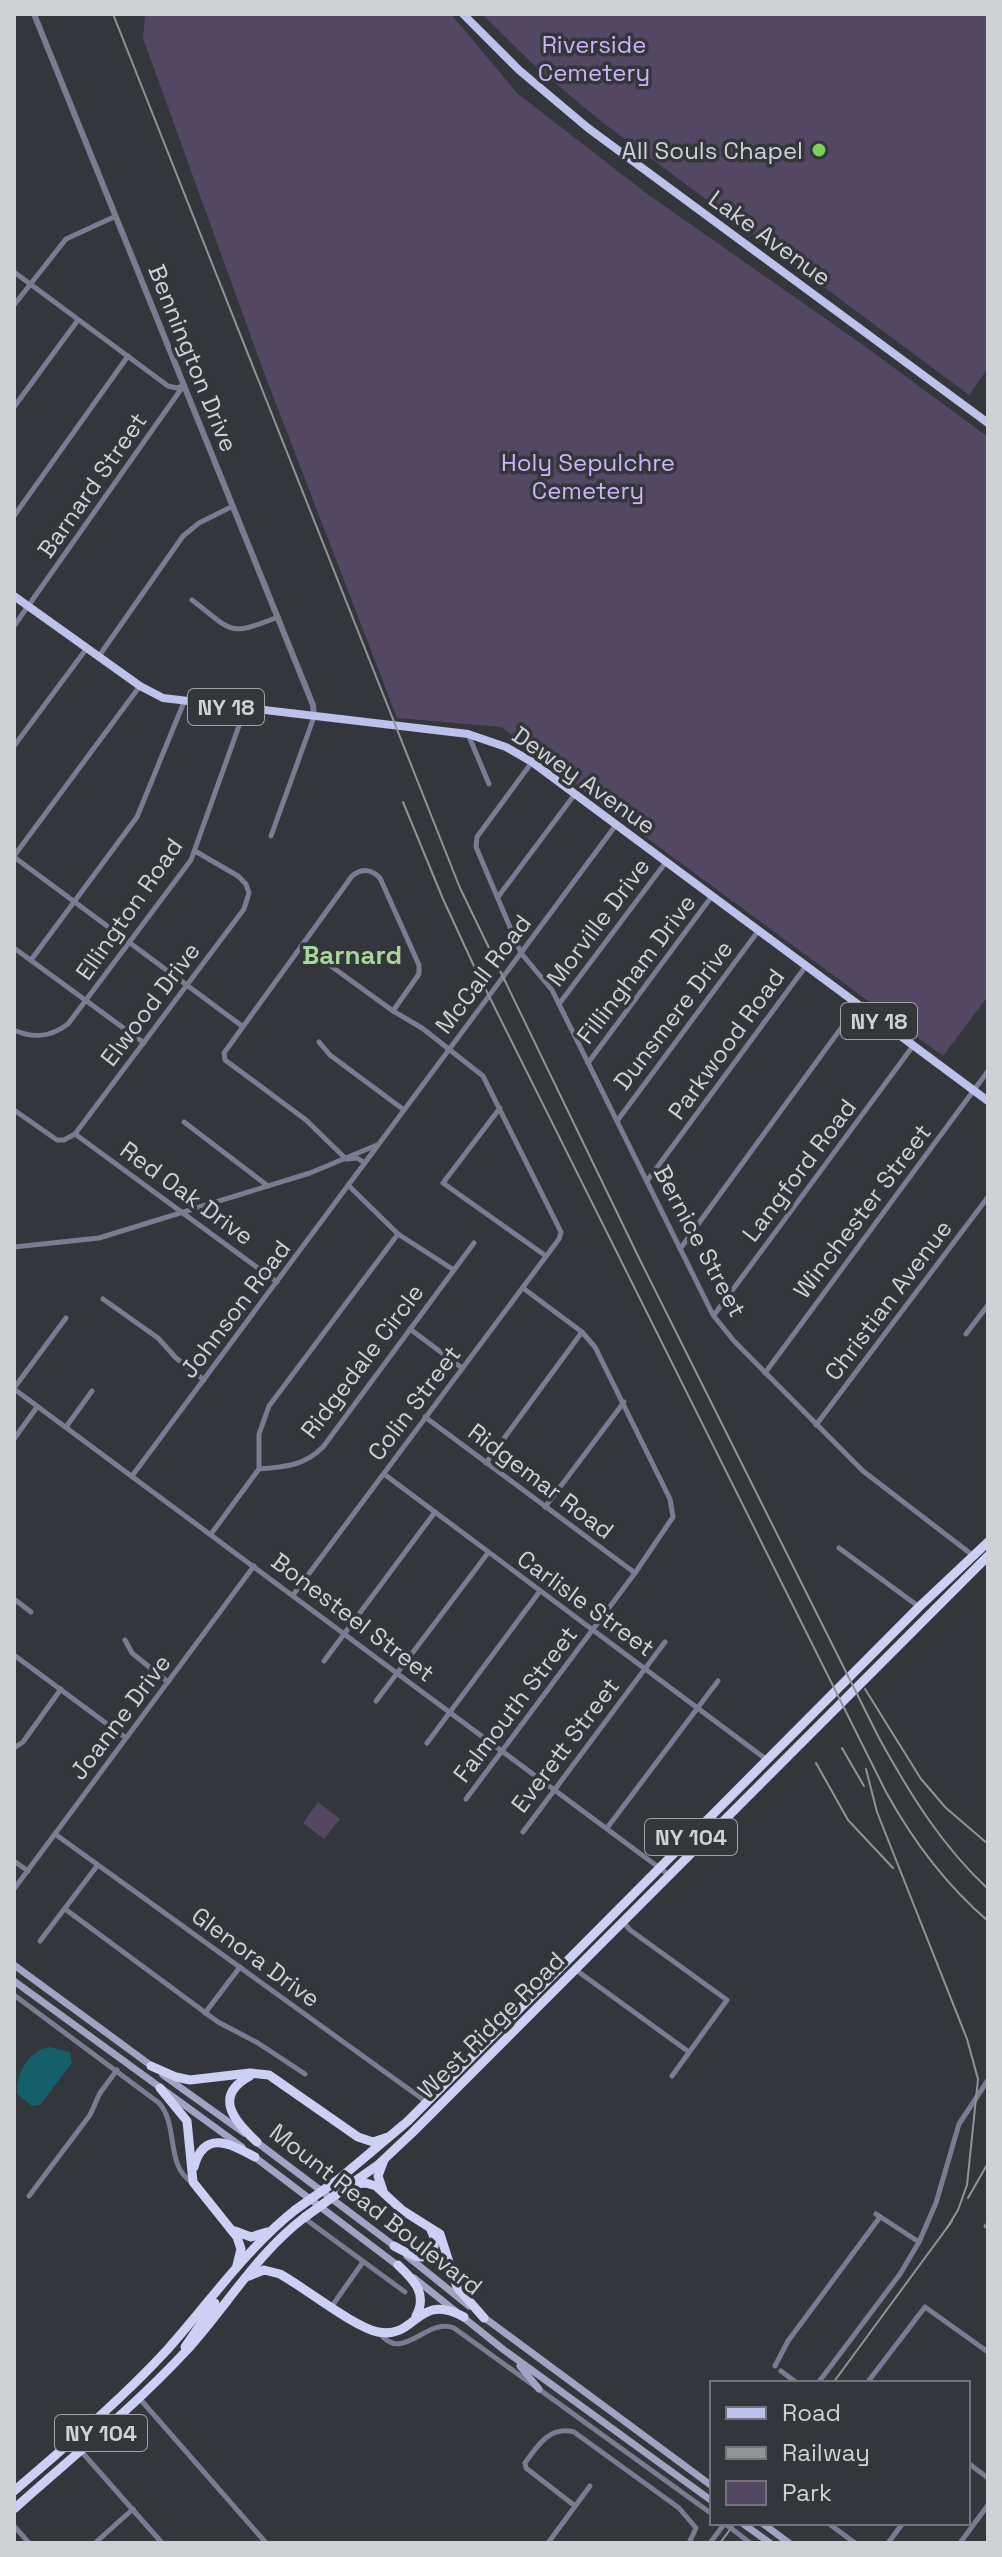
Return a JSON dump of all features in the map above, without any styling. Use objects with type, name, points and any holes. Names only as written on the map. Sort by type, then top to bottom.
[{"type":"highway","name":"West Ridge Road","points":[[14,2491],[146,2372],[279,2223],[355,2168],[394,2134],[665,1871],[980,1558],[988,1542]]},
{"type":"highway","name":"West Ridge Road","points":[[14,2509],[140,2399],[184,2353],[282,2236],[388,2155],[436,2109],[623,1921],[767,1760],[919,1607],[980,1558]]},
{"type":"highway","points":[[151,2066],[190,2080],[262,2073],[279,2080],[353,2134],[373,2142],[394,2134]]},
{"type":"highway","points":[[257,2142],[233,2118],[230,2105],[238,2084],[262,2073]]},
{"type":"highway","points":[[160,2088],[180,2110],[188,2125],[193,2182],[237,2237],[241,2248],[234,2272]]},
{"type":"highway","points":[[353,2134],[361,2150],[355,2168]]},
{"type":"highway","points":[[193,2182],[195,2160],[210,2144],[227,2143],[255,2157]]},
{"type":"highway","points":[[383,2191],[379,2174],[388,2155]]},
{"type":"highway","points":[[348,2186],[369,2183],[441,2236],[456,2284],[484,2318]]},
{"type":"highway","points":[[228,2226],[251,2237],[267,2232],[279,2223]]},
{"type":"highway","points":[[394,2246],[416,2256],[429,2254],[436,2240],[426,2225]]},
{"type":"highway","points":[[282,2236],[273,2249],[272,2259],[276,2269],[367,2328],[379,2332],[396,2331],[435,2308],[464,2317]]},
{"type":"highway","points":[[398,2265],[421,2295],[420,2308],[409,2325]]},
{"type":"highway","points":[[240,2283],[262,2271],[285,2277]]},
{"type":"highway","points":[[184,2353],[189,2337],[216,2302],[226,2282]]},
{"type":"main road","name":"Lake Avenue","points":[[463,14],[519,70],[588,128],[988,423]]},
{"type":"main road","name":"Dewey Avenue","points":[[14,596],[140,686],[163,698],[468,734],[506,747],[532,762],[988,1101]]},
{"type":"main road","name":"Mount Read Boulevard","points":[[14,1965],[257,2142],[484,2318],[710,2485]]},
{"type":"main road","name":"Mount Read Boulevard","points":[[14,1981],[255,2157],[504,2350],[710,2500]]},
{"type":"main road","points":[[504,2350],[539,2389]]},
{"type":"main road","points":[[745,2525],[770,2543]]},
{"type":"main road","points":[[765,2525],[789,2543]]},
{"type":"street","name":"Bennington Drive","points":[[34,14],[278,617],[313,705],[314,717]]},
{"type":"street","points":[[14,305],[66,239],[116,216]]},
{"type":"street","points":[[14,272],[171,388],[185,385]]},
{"type":"street","points":[[14,407],[78,320]]},
{"type":"street","points":[[14,516],[128,356]]},
{"type":"street","name":"Barnard Street","points":[[14,626],[185,385]]},
{"type":"street","points":[[99,657],[183,536],[208,517],[233,506]]},
{"type":"street","points":[[192,600],[232,630],[245,630],[278,617]]},
{"type":"street","points":[[14,746],[87,648]]},
{"type":"street","points":[[140,686],[14,856],[242,1026]]},
{"type":"street","points":[[31,960],[137,817],[184,702]]},
{"type":"street","name":"Ellington Road","points":[[14,1030],[29,1036],[50,1035],[68,1024],[188,866],[245,709]]},
{"type":"street","points":[[271,836],[314,717]]},
{"type":"street","points":[[468,734],[489,784]]},
{"type":"street","name":"Bernice Street","points":[[532,762],[475,842],[521,953],[543,976],[559,1004],[713,1315],[765,1373],[875,1481],[980,1558]]},
{"type":"street","points":[[498,897],[575,794]]},
{"type":"street","name":"McCall Road","points":[[365,1163],[616,824]]},
{"type":"street","name":"Elwood Drive","points":[[75,1134],[244,909],[249,896],[246,884],[195,851]]},
{"type":"street","name":"Morville Drive","points":[[559,1004],[666,862]]},
{"type":"street","points":[[365,1163],[357,1158],[346,1159],[306,1120],[225,1060],[225,1050],[352,876],[363,870],[376,873],[382,881],[419,965],[419,974],[393,1011]]},
{"type":"street","name":"Fillingham Drive","points":[[588,1063],[712,896]]},
{"type":"street","name":"Dunsmere Drive","points":[[617,1121],[759,930]]},
{"type":"street","points":[[302,945],[393,1011],[422,1028],[483,1076],[500,1108],[443,1183],[546,1256]]},
{"type":"street","points":[[14,948],[144,1043]]},
{"type":"street","name":"Parkwood Road","points":[[647,1181],[806,966]]},
{"type":"street","points":[[680,1249],[858,1005]]},
{"type":"street","points":[[319,1042],[330,1055],[404,1110]]},
{"type":"street","name":"Langford Road","points":[[713,1315],[913,1046]]},
{"type":"street","name":"Winchester Street","points":[[765,1373],[988,1071]]},
{"type":"street","name":"Colin Street","points":[[293,1595],[523,1288],[561,1232],[500,1108]]},
{"type":"street","points":[[14,1110],[57,1140],[75,1134]]},
{"type":"street","points":[[184,1122],[269,1187]]},
{"type":"street","name":"Red Oak Drive","points":[[75,1134],[277,1282]]},
{"type":"street","name":"McCall Road","points":[[14,1247],[99,1238],[269,1187],[378,1144]]},
{"type":"street","name":"Johnson Road","points":[[132,1476],[365,1163]]},
{"type":"street","points":[[348,1185],[398,1234],[454,1270]]},
{"type":"street","name":"Christian Avenue","points":[[816,1425],[988,1197]]},
{"type":"street","name":"Ridgedale Circle","points":[[398,1234],[269,1406],[259,1434],[259,1469],[296,1465],[316,1454],[474,1243]]},
{"type":"street","points":[[523,1288],[582,1332],[595,1347],[624,1402],[545,1507]]},
{"type":"street","points":[[103,1299],[158,1338],[176,1358],[204,1380]]},
{"type":"street","points":[[966,1334],[985,1314],[988,1305]]},
{"type":"street","points":[[14,1389],[66,1318]]},
{"type":"street","points":[[410,1329],[462,1368]]},
{"type":"street","points":[[486,1463],[582,1332]]},
{"type":"street","name":"Bonesteel Street","points":[[14,1389],[665,1871]]},
{"type":"street","points":[[66,1427],[92,1391]]},
{"type":"street","name":"Falmouth Street","points":[[466,1799],[667,1528],[673,1511],[670,1499],[624,1402]]},
{"type":"street","points":[[14,1439],[37,1407]]},
{"type":"street","name":"Ridgemar Road","points":[[425,1417],[635,1573]]},
{"type":"street","points":[[211,1534],[259,1469]]},
{"type":"street","name":"Carlisle Street","points":[[384,1474],[767,1760]]},
{"type":"street","points":[[324,1661],[435,1512]]},
{"type":"street","points":[[839,1548],[919,1607]]},
{"type":"street","points":[[376,1701],[488,1553]]},
{"type":"street","name":"Joanne Drive","points":[[14,1889],[254,1566]]},
{"type":"street","points":[[427,1743],[540,1591]]},
{"type":"street","points":[[14,1599],[31,1612]]},
{"type":"street","points":[[125,1640],[132,1653],[168,1682]]},
{"type":"street","name":"Everett Street","points":[[523,1832],[665,1642]]},
{"type":"street","points":[[14,1655],[126,1738]]},
{"type":"street","points":[[607,1828],[718,1681]]},
{"type":"street","points":[[14,1748],[23,1742],[61,1689]]},
{"type":"street","name":"Glenora Drive","points":[[55,1834],[436,2109]]},
{"type":"street","points":[[14,1861],[28,1871]]},
{"type":"street","points":[[40,1941],[98,1865]]},
{"type":"street","points":[[65,1909],[220,2024],[258,2043],[305,2074]]},
{"type":"street","points":[[623,1921],[630,1930],[727,2000],[672,2076]]},
{"type":"street","points":[[205,2013],[240,1967]]},
{"type":"street","points":[[575,1969],[689,2052]]},
{"type":"street","points":[[14,1995],[148,2093],[167,2112],[179,2166],[187,2179],[193,2182]]},
{"type":"street","points":[[29,2196],[90,2115],[102,2090],[117,2070]]},
{"type":"street","points":[[820,2381],[900,2274],[919,2242],[936,2203],[959,2124],[988,2080]]},
{"type":"street","points":[[775,2366],[788,2341],[878,2215],[919,2242]]},
{"type":"street","name":"Mount Read Boulevard","points":[[304,2218],[405,2292]]},
{"type":"street","points":[[332,2306],[363,2262]]},
{"type":"street","points":[[869,2381],[925,2307],[988,2352]]},
{"type":"street","name":"Mount Read Boulevard","points":[[379,2332],[387,2340],[401,2344],[434,2326],[449,2326],[710,2513]]},
{"type":"street","points":[[781,2371],[794,2381]]},
{"type":"street","points":[[140,2399],[266,2543]]},
{"type":"street","points":[[575,2506],[526,2468],[525,2463],[543,2439],[563,2430],[574,2432],[679,2508],[696,2528],[689,2543]]},
{"type":"street","points":[[81,2450],[162,2543]]},
{"type":"street","points":[[970,2464],[988,2478]]},
{"type":"street","points":[[548,2543],[590,2486]]},
{"type":"street","points":[[960,2543],[988,2505]]},
{"type":"street","points":[[95,2543],[133,2509]]},
{"type":"street","points":[[710,2543],[724,2525]]},
{"type":"street","points":[[727,2525],[750,2543]]},
{"type":"street","points":[[832,2525],[855,2543]]},
{"type":"street","points":[[888,2543],[902,2525]]},
{"type":"street","points":[[14,2526],[29,2543]]},
{"type":"green space","name":"Holy Sepulchre Cemetery","points":[[145,14],[451,14],[517,93],[646,193],[988,437],[988,996],[943,1056],[501,727],[397,718],[263,370],[143,38]]},
{"type":"green space","name":"Riverside Cemetery","points":[[482,14],[988,14],[988,368],[969,395],[602,122],[536,67]]},
{"type":"green space","points":[[318,1802],[340,1819],[324,1839],[303,1823]]},
{"type":"water","points":[[49,2047],[70,2052],[72,2063],[40,2105],[32,2106],[17,2094],[18,2079],[30,2058]]},
{"type":"railway","points":[[113,14],[460,888],[639,1258],[879,1738],[928,1818],[956,1855],[988,1889]]},
{"type":"railway","points":[[403,802],[473,964],[886,1792],[931,1861],[958,1893],[988,1921]]},
{"type":"railway","points":[[865,1689],[921,1779],[946,1808],[988,1844]]},
{"type":"railway","points":[[842,1748],[864,1786]]},
{"type":"railway","points":[[816,1763],[848,1820],[893,1868]]},
{"type":"railway","points":[[866,1769],[877,1812],[967,2039],[978,2079],[967,2185],[947,2228]]},
{"type":"railway","points":[[968,2198],[988,2163]]},
{"type":"railway","points":[[834,2381],[952,2221]]},
{"type":"railway","points":[[720,2543],[734,2525]]},
{"type":"place","name":"All Souls Chapel","points":[[819,150]]},
{"type":"district","name":"Barnard","points":[[352,955]]}]
